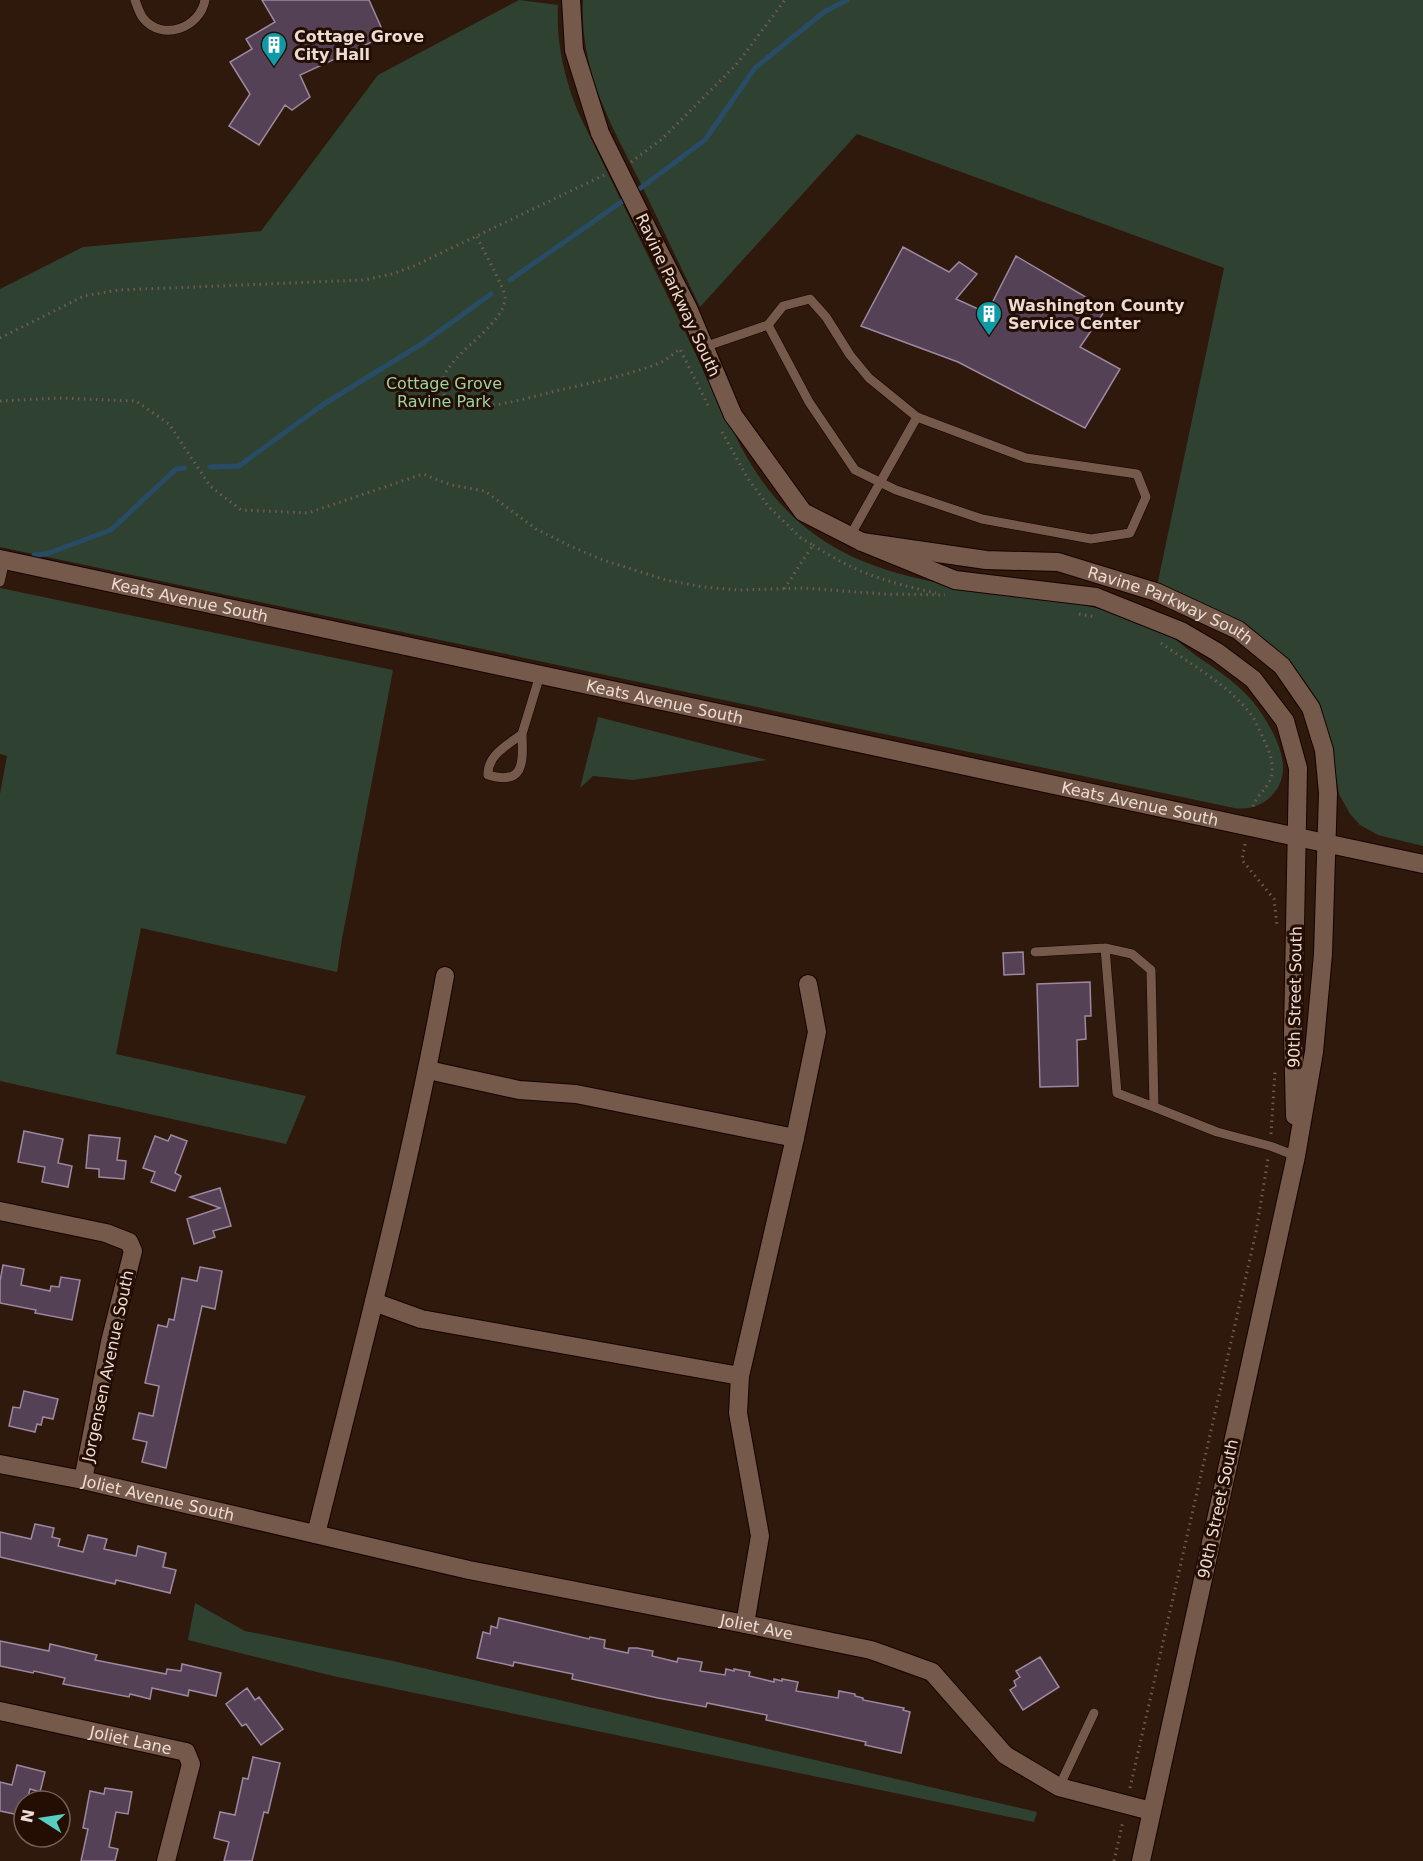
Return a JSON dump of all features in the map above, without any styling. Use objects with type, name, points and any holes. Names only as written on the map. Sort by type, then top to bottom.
[{"type":"street","name":"Ravine Parkway South","points":[[571,0],[574,51],[600,133],[688,308],[733,415],[803,512],[856,539],[955,580],[1096,597],[1181,631],[1217,651],[1253,679],[1285,721],[1298,768],[1298,837]]},
{"type":"street","name":"Ravine Parkway South","points":[[856,539],[986,560],[1058,562],[1156,592],[1238,630],[1282,666],[1311,708],[1324,750],[1328,793],[1328,844]]},
{"type":"street","name":"Keats Avenue South","points":[[2,560],[1423,864]]},
{"type":"street","name":"90th Street South","points":[[1296,1156],[1293,1033],[1298,837]]},
{"type":"street","name":"90th Street South","points":[[1141,1861],[1296,1156],[1314,1052],[1323,954],[1328,844]]},
{"type":"street","points":[[316,1534],[374,1302],[428,1070],[445,976]]},
{"type":"street","points":[[745,1624],[760,1536],[738,1413],[740,1376],[817,1032],[808,984]]},
{"type":"street","points":[[428,1070],[519,1090],[576,1094],[795,1138]]},
{"type":"street","name":"Jorgensen Avenue South","points":[[0,1211],[106,1233],[129,1242],[133,1251],[110,1342],[82,1480]]},
{"type":"street","points":[[374,1302],[421,1318],[740,1376]]},
{"type":"street","name":"Joliet Avenue South","points":[[0,1464],[82,1480],[316,1534]]},
{"type":"street","name":"Joliet Ave","points":[[316,1534],[469,1570],[872,1650],[932,1672],[1005,1755],[1059,1787],[1151,1811]]},
{"type":"street","name":"Joliet Lane","points":[[0,1711],[186,1752],[191,1764],[166,1861]]},
{"type":"lane","points":[[135,0],[142,18],[157,28],[170,31],[184,28],[196,19],[203,9],[205,0]]},
{"type":"lane","points":[[704,347],[768,325],[783,306],[810,299],[826,317],[850,355],[869,378],[917,417],[1026,458],[1137,474],[1146,497],[1130,533],[1091,539],[982,519],[896,490],[855,470],[809,402],[768,325]]},
{"type":"lane","points":[[856,539],[881,483],[917,417]]},
{"type":"lane","points":[[0,582],[2,560]]},
{"type":"lane","points":[[522,734],[492,758],[487,766],[488,775],[500,779],[512,777],[518,773],[523,760],[522,734],[540,675]]},
{"type":"lane","points":[[1105,948],[1116,1093],[1217,1132],[1270,1146],[1296,1156]]},
{"type":"lane","points":[[1035,952],[1105,948],[1132,954],[1151,970],[1154,1107]]},
{"type":"lane","points":[[1059,1787],[1094,1713]]},
{"type":"path","points":[[629,164],[662,138],[736,65],[785,0]]},
{"type":"path","points":[[0,338],[84,296],[119,290],[364,280],[392,274],[477,237],[610,173]]},
{"type":"path","points":[[477,237],[505,297],[502,310],[492,324],[464,349],[452,365],[444,381],[443,393],[449,401],[460,405],[478,406],[525,398],[614,377],[660,363],[680,349],[709,406]]},
{"type":"path","points":[[0,401],[58,398],[136,401],[169,424],[210,486],[241,510],[308,513],[423,474],[451,485],[485,490],[536,529],[595,557],[634,571],[703,587],[738,590],[805,588],[882,594],[952,596]]},
{"type":"path","points":[[719,425],[747,477],[769,507],[801,538],[840,563],[862,573],[942,595]]},
{"type":"path","points":[[784,589],[813,545]]},
{"type":"path","points":[[1069,612],[1099,617]]},
{"type":"path","points":[[1154,638],[1224,687],[1241,704],[1254,719],[1272,758],[1273,771],[1270,783],[1254,799],[1242,860],[1274,899],[1278,932]]},
{"type":"path","points":[[1114,1861],[1256,1232],[1270,1146],[1275,1070]]},
{"type":"green space","name":"Cottage Grove Ravine Park","points":[[519,0],[558,5],[558,32],[562,59],[578,112],[740,445],[767,488],[797,520],[831,545],[867,563],[906,575],[948,584],[1082,605],[1137,618],[1156,626],[1233,682],[1262,714],[1278,744],[1283,764],[1280,783],[1269,798],[1253,807],[1234,808],[0,547],[0,289],[83,247],[261,231],[378,75]]},
{"type":"green space","points":[[583,0],[1423,0],[1423,846],[1378,835],[1360,825],[1350,814],[1339,794],[1333,759],[1297,675],[1157,586],[1224,268],[857,134],[700,307],[599,95],[586,50]]},
{"type":"green space","points":[[0,588],[393,670],[337,972],[141,928],[116,1054],[306,1096],[286,1144],[0,1081],[0,794],[7,756],[0,754]]},
{"type":"green space","points":[[598,717],[767,760],[633,780],[593,776],[580,788]]},
{"type":"green space","points":[[195,1603],[245,1631],[393,1661],[1037,1812],[1034,1822],[333,1676],[188,1640]]},
{"type":"building","name":"Cottage Grove City Hall","points":[[262,0],[369,0],[385,36],[300,75],[310,97],[292,110],[285,105],[259,145],[229,126],[250,94],[230,62],[252,49],[246,39],[275,22]]},
{"type":"building","name":"Washington County Service Center","points":[[903,247],[949,272],[959,262],[977,274],[956,299],[987,313],[1016,256],[1106,309],[1080,347],[1120,369],[1085,428],[958,362],[861,326]]},
{"type":"building","points":[[1023,952],[1024,974],[1004,975],[1003,953]]},
{"type":"building","points":[[1090,982],[1091,1016],[1085,1016],[1086,1039],[1077,1040],[1078,1086],[1040,1087],[1037,984]]},
{"type":"building","points":[[24,1131],[63,1139],[58,1163],[72,1166],[68,1187],[42,1182],[45,1167],[18,1162]]},
{"type":"building","points":[[89,1135],[120,1138],[117,1160],[126,1161],[124,1179],[99,1177],[99,1169],[86,1168]]},
{"type":"building","points":[[171,1135],[187,1141],[175,1173],[181,1176],[175,1191],[151,1182],[155,1172],[143,1168],[155,1136],[168,1141]]},
{"type":"building","points":[[220,1188],[231,1226],[213,1231],[215,1237],[194,1244],[187,1219],[220,1208],[190,1197]]},
{"type":"building","points":[[3,1265],[24,1269],[21,1285],[50,1291],[51,1286],[59,1287],[61,1277],[80,1280],[72,1320],[0,1303]]},
{"type":"building","points":[[200,1267],[222,1271],[215,1309],[202,1306],[166,1468],[142,1462],[147,1442],[133,1439],[139,1413],[153,1416],[159,1386],[145,1383],[158,1325],[167,1327],[169,1319],[174,1320],[182,1278],[197,1281]]},
{"type":"building","points":[[24,1391],[58,1399],[53,1419],[43,1417],[41,1425],[37,1424],[35,1432],[9,1426],[13,1407],[20,1408]]},
{"type":"building","points":[[35,1524],[54,1528],[52,1537],[60,1539],[58,1546],[83,1552],[88,1535],[107,1539],[104,1549],[136,1556],[138,1546],[166,1553],[163,1567],[176,1570],[170,1593],[116,1580],[115,1584],[0,1557],[0,1532],[31,1539]]},
{"type":"building","points":[[499,1618],[589,1639],[590,1637],[605,1640],[604,1648],[628,1653],[629,1648],[637,1648],[653,1651],[652,1656],[677,1662],[678,1658],[702,1662],[700,1671],[725,1675],[726,1669],[734,1671],[734,1669],[750,1672],[749,1676],[774,1682],[774,1679],[782,1681],[782,1679],[798,1682],[796,1691],[838,1698],[839,1691],[855,1694],[863,1700],[904,1708],[903,1710],[910,1712],[901,1753],[865,1745],[866,1742],[766,1720],[767,1715],[707,1703],[706,1707],[658,1698],[572,1679],[573,1674],[514,1662],[513,1666],[477,1658],[483,1632],[490,1634],[491,1626],[497,1628]]},
{"type":"building","points":[[0,1641],[49,1651],[50,1644],[97,1655],[95,1660],[166,1674],[167,1669],[181,1671],[182,1664],[221,1673],[216,1696],[189,1690],[188,1696],[152,1688],[150,1699],[130,1694],[129,1697],[63,1684],[65,1678],[0,1666]]},
{"type":"building","points":[[1040,1657],[1059,1687],[1023,1710],[1010,1690],[1016,1686],[1014,1681],[1020,1677],[1016,1671]]},
{"type":"building","points":[[247,1688],[255,1700],[259,1697],[283,1729],[261,1745],[246,1724],[242,1726],[226,1704]]},
{"type":"building","points":[[253,1757],[280,1763],[268,1813],[264,1812],[252,1861],[224,1861],[229,1842],[214,1838],[220,1812],[235,1815],[243,1778],[248,1779]]},
{"type":"building","points":[[17,1765],[45,1772],[41,1789],[12,1789],[12,1814],[0,1811],[0,1782],[12,1785]]},
{"type":"building","points":[[105,1788],[132,1792],[128,1814],[116,1812],[109,1847],[118,1849],[115,1861],[81,1861],[88,1829],[83,1828],[90,1791],[104,1794]]},
{"type":"waterway","points":[[510,280],[705,140],[755,68],[824,12],[847,0]]},
{"type":"waterway","points":[[210,467],[239,466],[321,406],[423,343],[491,294]]},
{"type":"waterway","points":[[34,555],[46,554],[111,530],[176,469],[185,468]]},
{"type":"place","name":"Cottage Grove City Hall","points":[[274,68]]},
{"type":"place","name":"Washington County Service Center","points":[[989,337]]}]
